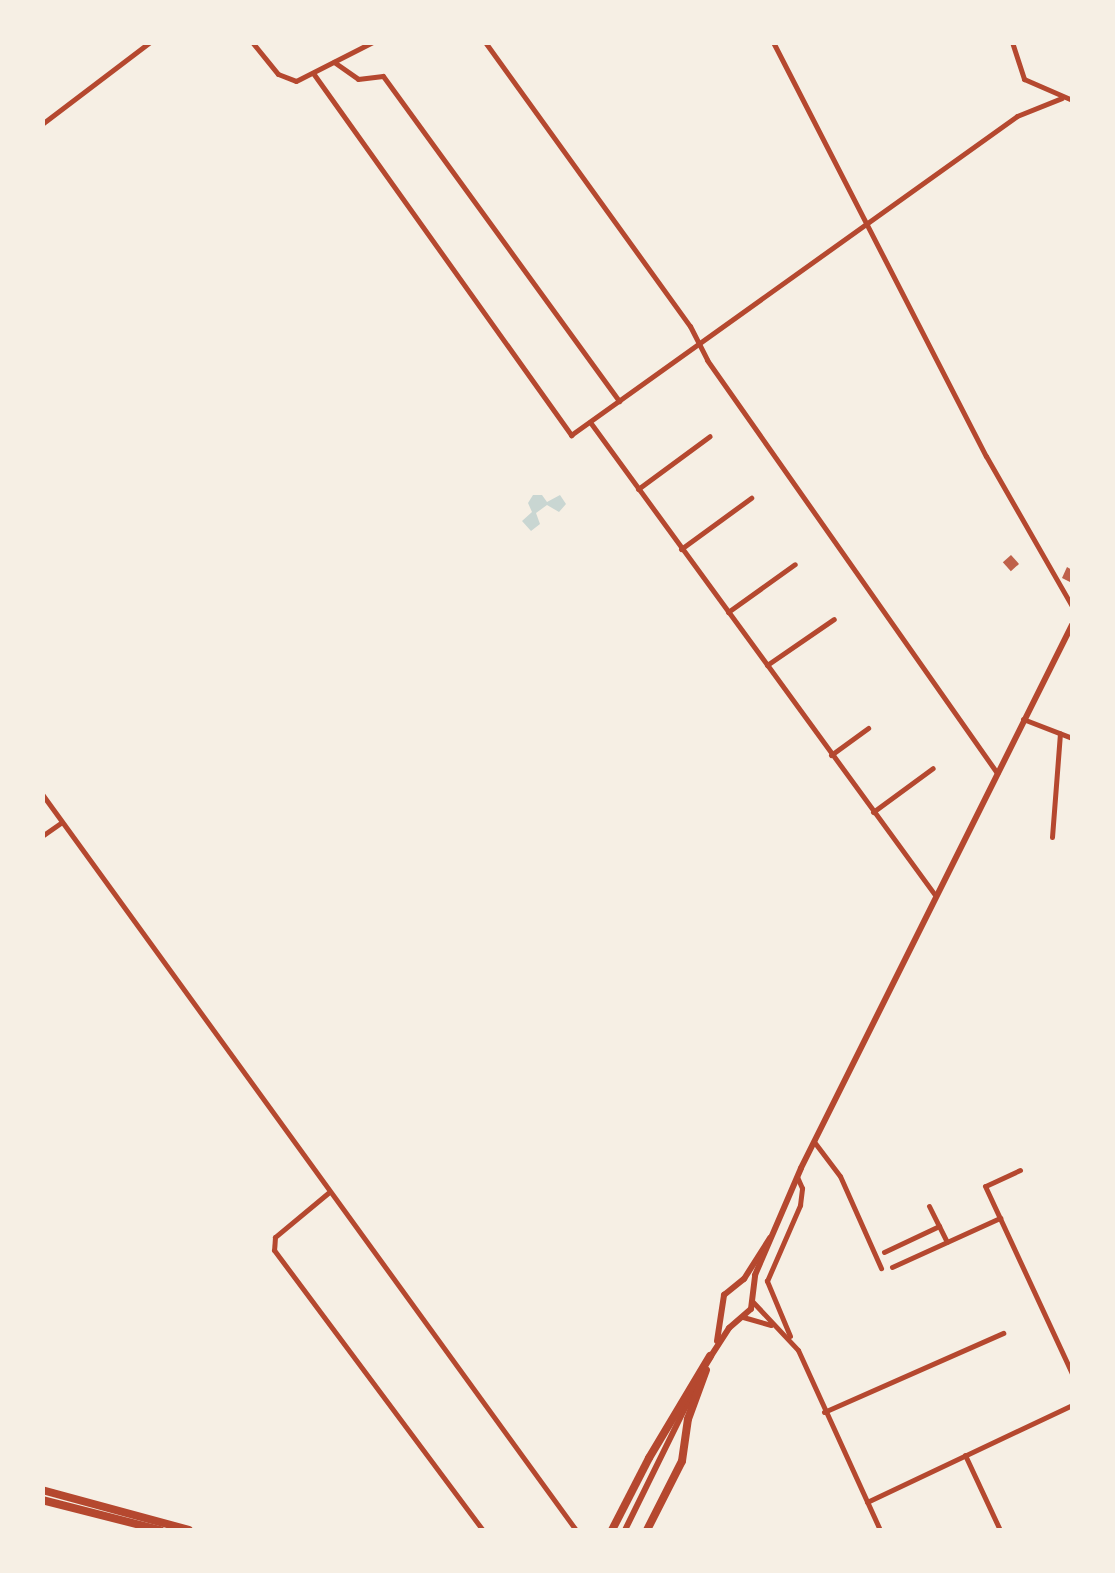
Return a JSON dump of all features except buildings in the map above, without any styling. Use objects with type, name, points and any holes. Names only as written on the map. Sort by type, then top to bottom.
[{"type":"highway","points":[[612,1530],[649,1458],[710,1356]]},
{"type":"highway","points":[[647,1530],[682,1460],[688,1418],[710,1356]]},
{"type":"highway","points":[[42,1490],[189,1530]]},
{"type":"highway","points":[[42,1500],[160,1530]]},
{"type":"main road","points":[[625,1530],[710,1356],[752,1299],[755,1275],[798,1177],[1072,625]]},
{"type":"main road","points":[[715,1347],[724,1295],[735,1287],[777,1228]]},
{"type":"main road","points":[[735,1287],[752,1299]]},
{"type":"main road","points":[[724,1309],[741,1316]]},
{"type":"street","points":[[42,124],[150,42]]},
{"type":"street","points":[[252,42],[283,78],[296,80],[372,42]]},
{"type":"street","points":[[485,42],[996,772]]},
{"type":"street","points":[[773,42],[986,456],[1072,606]]},
{"type":"street","points":[[1012,42],[1024,78],[1072,100]]},
{"type":"street","points":[[334,62],[358,79],[382,76],[619,401]]},
{"type":"street","points":[[313,74],[572,434],[1016,116],[1062,98]]},
{"type":"street","points":[[590,422],[935,895]]},
{"type":"street","points":[[638,489],[710,436]]},
{"type":"street","points":[[681,549],[751,498]]},
{"type":"street","points":[[728,613],[795,564]]},
{"type":"street","points":[[766,666],[834,619]]},
{"type":"street","points":[[1023,719],[1072,738]]},
{"type":"street","points":[[831,755],[868,728]]},
{"type":"street","points":[[1052,836],[1060,734]]},
{"type":"street","points":[[874,812],[934,768]]},
{"type":"street","points":[[42,794],[576,1530]]},
{"type":"street","points":[[42,836],[62,822]]},
{"type":"street","points":[[815,1142],[840,1176],[881,1268]]},
{"type":"street","points":[[1020,1170],[986,1186],[1072,1373]]},
{"type":"street","points":[[798,1177],[802,1188],[800,1206],[767,1281],[880,1530]]},
{"type":"street","points":[[328,1193],[271,1241],[274,1250],[483,1530]]},
{"type":"street","points":[[930,1206],[947,1242]]},
{"type":"street","points":[[892,1267],[1000,1218]]},
{"type":"street","points":[[884,1252],[939,1226]]},
{"type":"street","points":[[752,1299],[774,1326],[791,1338]]},
{"type":"street","points":[[741,1316],[774,1326]]},
{"type":"street","points":[[824,1412],[1003,1334]]},
{"type":"street","points":[[866,1502],[1072,1405]]},
{"type":"street","points":[[965,1456],[1000,1530]]},
{"type":"shaded area","points":[[533,495],[542,495],[547,502],[560,495],[566,504],[559,512],[547,505],[536,513],[540,524],[531,531],[522,521],[532,512],[528,503]]}]
